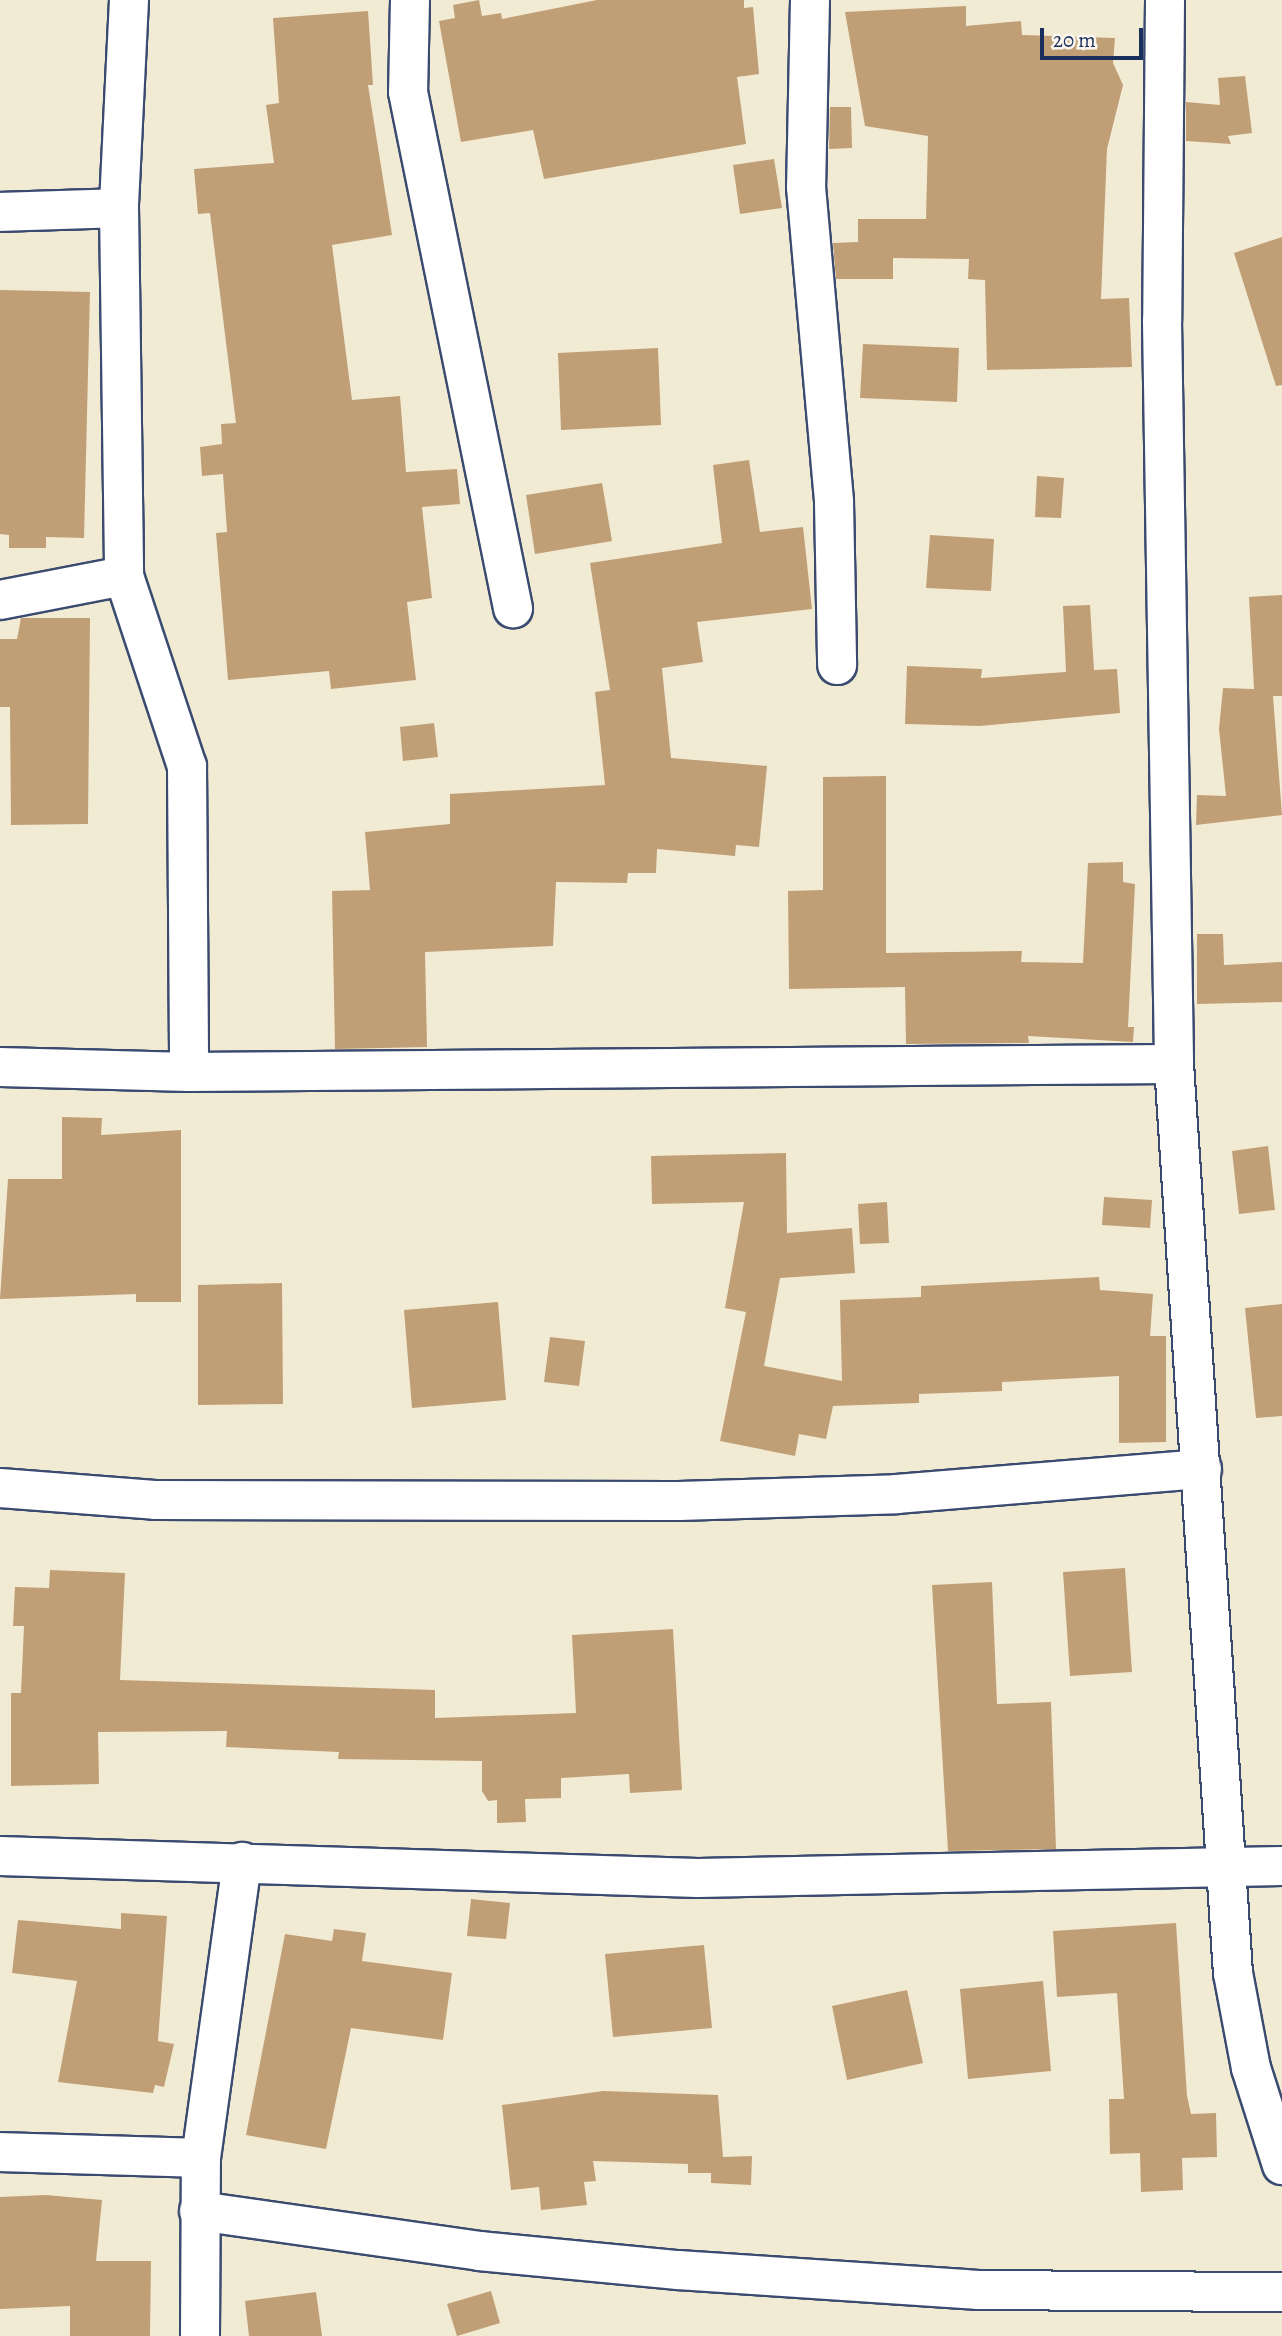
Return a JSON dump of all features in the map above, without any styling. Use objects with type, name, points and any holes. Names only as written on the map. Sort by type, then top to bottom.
[{"type":"street","points":[[129,0],[118,208],[124,576],[187,766],[189,1072]]},
{"type":"street","points":[[410,0],[408,92],[513,608]]},
{"type":"street","points":[[810,0],[806,187],[834,502],[838,665]]},
{"type":"street","points":[[1165,0],[1162,349],[1174,1065],[1233,1973],[1251,2068],[1282,2165]]},
{"type":"street","points":[[0,212],[118,208]]},
{"type":"street","points":[[0,600],[124,576]]},
{"type":"street","points":[[0,1067],[189,1072],[1174,1065]]},
{"type":"street","points":[[0,1488],[155,1500],[679,1501],[897,1494],[1202,1469]]},
{"type":"street","points":[[0,1856],[698,1878],[1227,1865],[1282,1866]]},
{"type":"street","points":[[200,2336],[201,2158],[242,1862]]},
{"type":"street","points":[[0,2152],[201,2158]]},
{"type":"street","points":[[199,2211],[479,2250],[678,2270],[978,2290],[1282,2292]]},
{"type":"building","points":[[479,0],[482,16],[501,13],[502,19],[597,0],[744,0],[744,8],[753,7],[759,74],[737,77],[746,144],[544,179],[533,130],[461,142],[439,21],[455,18],[453,5]]},
{"type":"building","points":[[966,6],[966,26],[1021,21],[1022,35],[1115,38],[1113,63],[1123,85],[1107,149],[1101,299],[1129,298],[1132,367],[987,370],[985,280],[968,279],[969,259],[893,258],[893,279],[836,279],[833,243],[858,242],[858,219],[926,219],[928,136],[865,126],[845,12]]},
{"type":"building","points":[[368,11],[373,85],[368,85],[392,235],[332,245],[352,400],[400,396],[406,472],[457,469],[460,504],[422,507],[432,598],[407,602],[416,680],[331,689],[329,671],[228,680],[216,533],[227,532],[223,474],[202,476],[200,447],[222,444],[221,424],[236,423],[210,213],[198,214],[194,169],[274,163],[266,105],[279,103],[273,18]]},
{"type":"building","points":[[1245,76],[1252,133],[1228,136],[1231,144],[1186,141],[1186,102],[1220,105],[1218,78]]},
{"type":"building","points":[[830,107],[851,107],[852,148],[829,149]]},
{"type":"building","points":[[774,159],[782,208],[740,214],[733,165]]},
{"type":"building","points":[[1282,237],[1282,385],[1276,386],[1234,253]]},
{"type":"building","points":[[0,290],[90,292],[84,538],[46,537],[46,548],[9,548],[9,535],[0,534]]},
{"type":"building","points":[[863,344],[959,348],[957,402],[860,398]]},
{"type":"building","points":[[658,348],[661,425],[561,430],[558,353]]},
{"type":"building","points":[[749,460],[760,532],[803,527],[812,609],[697,622],[703,662],[662,668],[671,758],[767,766],[759,847],[736,845],[735,856],[657,849],[656,873],[628,873],[627,883],[556,882],[553,946],[425,952],[427,1047],[335,1049],[332,891],[370,890],[365,832],[450,824],[450,794],[605,785],[595,692],[610,690],[590,563],[722,543],[713,465]]},
{"type":"building","points":[[1037,476],[1064,478],[1061,518],[1035,517]]},
{"type":"building","points":[[602,483],[612,541],[535,554],[526,495]]},
{"type":"building","points":[[930,535],[994,539],[991,591],[926,588]]},
{"type":"building","points":[[1282,595],[1282,696],[1273,696],[1282,815],[1196,825],[1197,795],[1226,796],[1219,729],[1223,688],[1254,689],[1249,597]]},
{"type":"building","points":[[1090,605],[1094,670],[1117,669],[1120,713],[980,726],[905,724],[907,666],[982,669],[981,678],[1066,672],[1063,606]]},
{"type":"building","points":[[21,618],[90,618],[88,824],[11,825],[10,707],[0,707],[0,639],[17,639]]},
{"type":"building","points":[[434,723],[438,757],[403,761],[400,727]]},
{"type":"building","points":[[886,776],[886,953],[1022,951],[1021,962],[1083,963],[1088,863],[1123,862],[1123,882],[1135,884],[1128,1027],[1134,1027],[1133,1042],[1028,1036],[1029,1043],[906,1044],[905,987],[789,989],[788,891],[823,890],[823,777]]},
{"type":"building","points":[[1197,934],[1223,934],[1224,965],[1282,962],[1282,1002],[1197,1004]]},
{"type":"building","points":[[62,1117],[102,1118],[101,1135],[181,1130],[181,1302],[136,1302],[136,1294],[0,1299],[8,1179],[62,1179]]},
{"type":"building","points":[[1268,1146],[1275,1210],[1239,1214],[1232,1151]]},
{"type":"building","points":[[786,1153],[787,1233],[852,1228],[855,1273],[780,1278],[764,1366],[842,1381],[840,1300],[921,1297],[921,1286],[1099,1277],[1100,1290],[1153,1294],[1150,1336],[1166,1336],[1166,1442],[1119,1443],[1119,1376],[1002,1382],[1002,1391],[919,1394],[919,1403],[833,1406],[826,1439],[799,1434],[795,1456],[720,1441],[746,1312],[725,1308],[744,1202],[652,1204],[651,1156]]},
{"type":"building","points":[[1104,1197],[1152,1200],[1150,1228],[1102,1225]]},
{"type":"building","points":[[887,1202],[889,1243],[860,1244],[858,1204]]},
{"type":"building","points":[[282,1283],[283,1404],[198,1405],[198,1285]]},
{"type":"building","points":[[498,1302],[506,1400],[412,1408],[404,1310]]},
{"type":"building","points":[[1282,1304],[1282,1416],[1256,1418],[1245,1308]]},
{"type":"building","points":[[550,1337],[585,1341],[579,1386],[544,1382]]},
{"type":"building","points":[[1125,1568],[1132,1672],[1070,1676],[1063,1572]]},
{"type":"building","points":[[50,1570],[125,1573],[120,1680],[435,1690],[435,1718],[576,1713],[572,1635],[673,1629],[682,1790],[630,1793],[629,1774],[561,1778],[561,1798],[525,1799],[526,1822],[497,1823],[497,1800],[488,1801],[482,1791],[482,1761],[338,1759],[339,1752],[226,1747],[227,1731],[98,1732],[99,1784],[11,1786],[11,1693],[21,1693],[24,1626],[13,1626],[15,1587],[49,1588]]},
{"type":"building","points":[[992,1582],[997,1704],[1051,1702],[1056,1849],[948,1851],[932,1585]]},
{"type":"building","points":[[471,1899],[510,1903],[506,1939],[467,1936]]},
{"type":"building","points":[[121,1913],[167,1916],[158,2041],[174,2044],[164,2087],[155,2085],[153,2093],[58,2082],[77,1981],[12,1973],[18,1920],[121,1929]]},
{"type":"building","points":[[1176,1923],[1187,2096],[1191,2114],[1216,2113],[1217,2157],[1182,2158],[1183,2190],[1141,2192],[1140,2153],[1110,2154],[1109,2099],[1124,2099],[1117,1993],[1057,1997],[1053,1931]]},
{"type":"building","points":[[334,1929],[366,1933],[362,1961],[452,1973],[443,2040],[351,2028],[326,2149],[246,2135],[285,1934],[332,1941]]},
{"type":"building","points":[[704,1945],[712,2028],[613,2037],[605,1954]]},
{"type":"building","points":[[1043,1981],[1051,2071],[968,2079],[960,1989]]},
{"type":"building","points":[[907,1990],[923,2063],[847,2080],[832,2006]]},
{"type":"building","points":[[603,2091],[718,2095],[723,2157],[752,2156],[751,2185],[711,2183],[711,2173],[688,2173],[688,2164],[593,2161],[596,2181],[584,2182],[587,2205],[541,2210],[539,2187],[511,2190],[502,2105]]},
{"type":"building","points":[[46,2195],[102,2200],[96,2261],[151,2261],[150,2336],[70,2336],[70,2306],[0,2309],[0,2197]]},
{"type":"building","points":[[491,2291],[500,2323],[457,2336],[447,2304]]},
{"type":"building","points":[[316,2292],[322,2336],[249,2336],[245,2301]]}]
